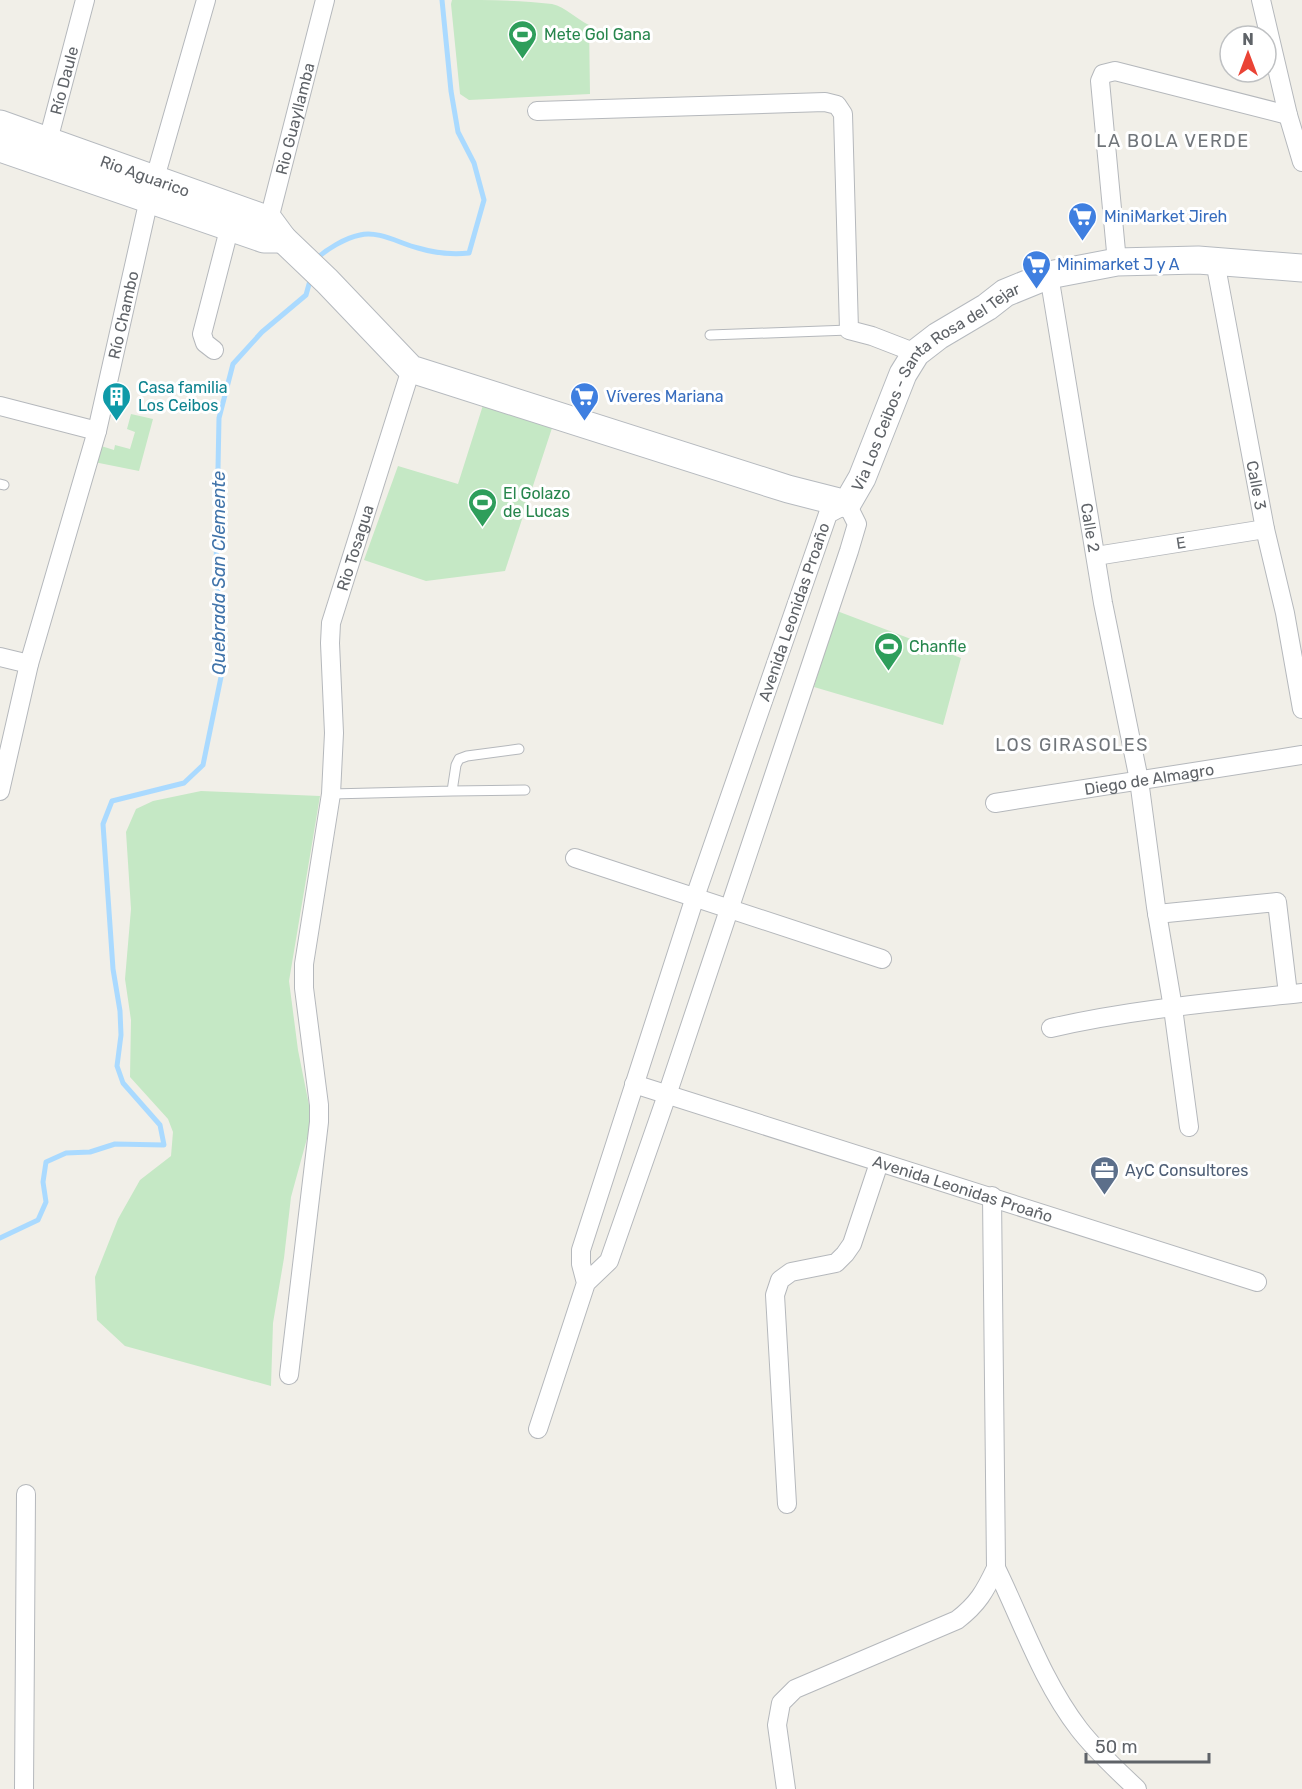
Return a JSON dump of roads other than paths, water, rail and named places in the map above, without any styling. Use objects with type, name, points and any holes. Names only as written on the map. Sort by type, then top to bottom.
[{"type":"main road","name":"Rio Aguarico","points":[[0,124],[45,152],[277,235]]},
{"type":"main road","name":"Rio Aguarico","points":[[0,148],[45,152]]},
{"type":"main road","name":"Via Los Ceibos - Santa Rosa del Tejar","points":[[277,235],[327,281],[411,369],[788,489],[847,504],[862,478],[895,392],[916,353],[1005,293],[1049,275],[1117,262],[1215,261],[1302,268]]},
{"type":"street","name":"Río Daule","points":[[45,152],[85,0]]},
{"type":"street","name":"Río Chambo","points":[[0,791],[29,664],[97,431],[152,189],[206,0]]},
{"type":"street","name":"Rio Guayllamba","points":[[277,235],[325,0]]},
{"type":"street","points":[[1261,0],[1288,115],[1302,162]]},
{"type":"street","points":[[1117,262],[1100,81],[1103,74],[1115,71],[1288,115]]},
{"type":"street","points":[[537,111],[825,102],[837,105],[843,114],[849,330],[916,353]]},
{"type":"street","points":[[214,350],[205,343],[202,334],[232,217]]},
{"type":"street","name":"Calle 3","points":[[1215,261],[1265,529],[1285,613],[1302,709]]},
{"type":"street","name":"Calle 2","points":[[1049,275],[1103,603],[1139,780],[1189,1127]]},
{"type":"street","name":"Rio Tosagua","points":[[289,1375],[319,1122],[319,1105],[304,988],[304,964],[331,794],[334,733],[330,643],[332,623],[411,369]]},
{"type":"street","points":[[0,406],[97,431]]},
{"type":"street","name":"Avenida Leonidas Proaño","points":[[667,1095],[857,524],[847,504],[828,514],[695,897],[634,1084],[667,1095],[879,1163],[1257,1282]]},
{"type":"street","name":"E","points":[[1096,556],[1265,529]]},
{"type":"street","points":[[0,657],[29,664]]},
{"type":"street","name":"Diego de Almagro","points":[[995,803],[1302,755]]},
{"type":"street","points":[[575,858],[882,959]]},
{"type":"street","points":[[1050,1028],[1074,1022],[1173,1008],[1295,994],[1277,902],[1157,914]]},
{"type":"street","points":[[586,1283],[581,1264],[581,1250],[634,1084]]},
{"type":"street","points":[[538,1429],[586,1283],[609,1261],[667,1095]]},
{"type":"street","points":[[787,1504],[775,1295],[780,1280],[791,1272],[836,1263],[845,1254],[852,1244],[879,1163]]},
{"type":"street","points":[[992,1197],[996,1568],[1048,1681],[1060,1700],[1079,1729],[1137,1789]]},
{"type":"street","points":[[24,1789],[26,1494]]},
{"type":"street","points":[[786,1789],[777,1725],[781,1703],[795,1689],[957,1620],[971,1610],[983,1595],[996,1568]]},
{"type":"lane","points":[[710,335],[849,330]]},
{"type":"lane","points":[[452,791],[459,759],[519,748]]},
{"type":"lane","points":[[331,794],[525,790]]},
{"type":"waterway","name":"Quebrada San Clemente","points":[[316,259],[342,241],[367,234],[382,236],[431,251],[449,254],[469,253],[484,200],[474,163],[458,132],[451,91],[442,0]]},
{"type":"waterway","name":"Quebrada San Clemente","points":[[0,1238],[38,1220],[46,1202],[43,1182],[46,1162],[66,1153],[90,1152],[115,1144],[164,1145],[160,1125],[123,1083],[117,1066],[121,1035],[120,1011],[113,969],[103,824],[112,801],[184,783],[203,765],[221,677],[222,632],[216,570],[219,418],[233,364],[262,332],[306,295],[311,277]]},
{"type":"place","name":"Mete Gol Gana","points":[[523,60]]},
{"type":"place","name":"MiniMarket Jireh","points":[[1083,242]]},
{"type":"place","name":"Minimarket J y A","points":[[1036,290]]},
{"type":"place","name":"Casa familia Los Ceibos","points":[[117,422]]},
{"type":"place","name":"Víveres Mariana","points":[[585,422]]},
{"type":"place","name":"El Golazo de Lucas","points":[[482,528]]},
{"type":"place","name":"Chanfle","points":[[888,672]]},
{"type":"place","name":"AyC Consultores","points":[[1104,1196]]},
{"type":"district","name":"LA BOLA VERDE","points":[[1173,141]]},
{"type":"district","name":"LOS GIRASOLES","points":[[1072,745]]}]
